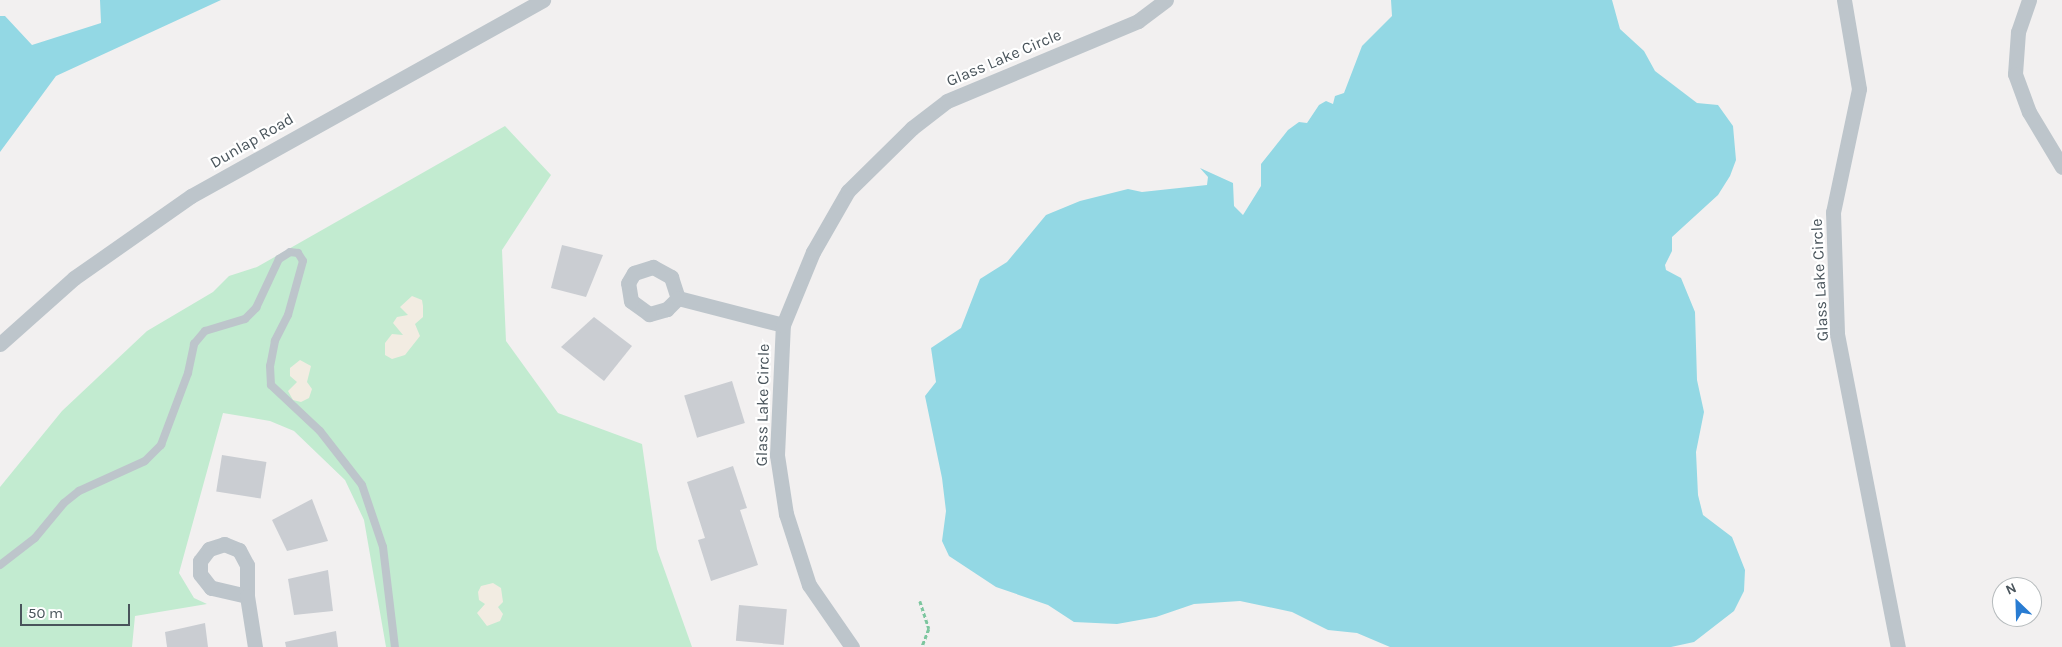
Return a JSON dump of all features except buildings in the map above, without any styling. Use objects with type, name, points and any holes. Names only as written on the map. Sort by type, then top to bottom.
[{"type":"street","name":"Dunlap Road","points":[[0,344],[74,278],[191,196],[543,0]]},
{"type":"street","name":"Glass Lake Circle","points":[[852,647],[809,585],[786,514],[776,455],[783,325],[813,252],[848,191],[912,128],[947,101],[1138,21],[1166,0]]},
{"type":"street","name":"Glass Lake Circle","points":[[1844,0],[1859,89],[1833,212],[1837,334],[1898,647]]},
{"type":"street","points":[[2029,0],[2014,57],[2015,74],[2029,112],[2062,167]]},
{"type":"street","name":"Glass Lake Circle","points":[[678,298],[783,325]]},
{"type":"street","points":[[247,596],[255,647]]},
{"type":"lane","points":[[0,565],[35,538],[64,503],[79,491],[145,461],[161,445],[184,383],[194,344],[205,331],[245,318],[256,308],[279,259],[290,252],[298,254],[303,261],[288,315],[275,340],[270,366],[271,385],[320,431],[362,485],[382,547],[395,647]]},
{"type":"path","points":[[920,600],[929,629],[922,647]]},
{"type":"green space","points":[[505,126],[551,175],[502,250],[506,341],[558,413],[642,444],[657,549],[692,647],[386,647],[364,520],[345,480],[294,431],[270,421],[223,413],[179,573],[194,598],[207,604],[135,616],[132,647],[0,647],[0,487],[62,411],[147,331],[213,292],[229,276],[257,267]]},
{"type":"sand","points":[[412,296],[422,300],[423,317],[415,324],[420,336],[405,355],[392,359],[385,355],[385,343],[392,334],[403,335],[393,323],[397,317],[408,315],[400,307]]},
{"type":"sand","points":[[300,360],[311,366],[307,382],[312,389],[309,398],[301,402],[293,400],[288,391],[297,382],[290,376],[290,368]]},
{"type":"sand","points":[[493,583],[501,588],[503,602],[498,607],[503,614],[500,621],[487,626],[477,613],[485,604],[479,600],[478,592],[481,586]]},
{"type":"water","points":[[100,0],[221,0],[56,76],[0,152],[0,16],[5,16],[32,45],[101,23]]},
{"type":"water","points":[[1391,0],[1612,0],[1620,29],[1644,51],[1655,71],[1697,103],[1718,105],[1733,126],[1736,160],[1730,176],[1718,195],[1672,237],[1672,251],[1665,265],[1666,270],[1681,278],[1695,312],[1697,380],[1704,412],[1696,452],[1698,495],[1703,515],[1732,537],[1745,570],[1744,591],[1734,611],[1694,642],[1671,647],[1390,647],[1357,633],[1328,630],[1292,612],[1240,601],[1194,604],[1156,617],[1117,624],[1074,622],[1048,605],[996,587],[949,556],[942,541],[946,511],[942,478],[925,396],[936,382],[931,348],[961,328],[980,279],[1007,262],[1046,215],[1080,201],[1128,189],[1142,192],[1207,185],[1208,177],[1200,168],[1233,183],[1234,206],[1243,215],[1261,186],[1261,164],[1288,130],[1299,122],[1307,123],[1319,105],[1326,101],[1333,104],[1335,96],[1344,93],[1362,46],[1392,16]]}]
